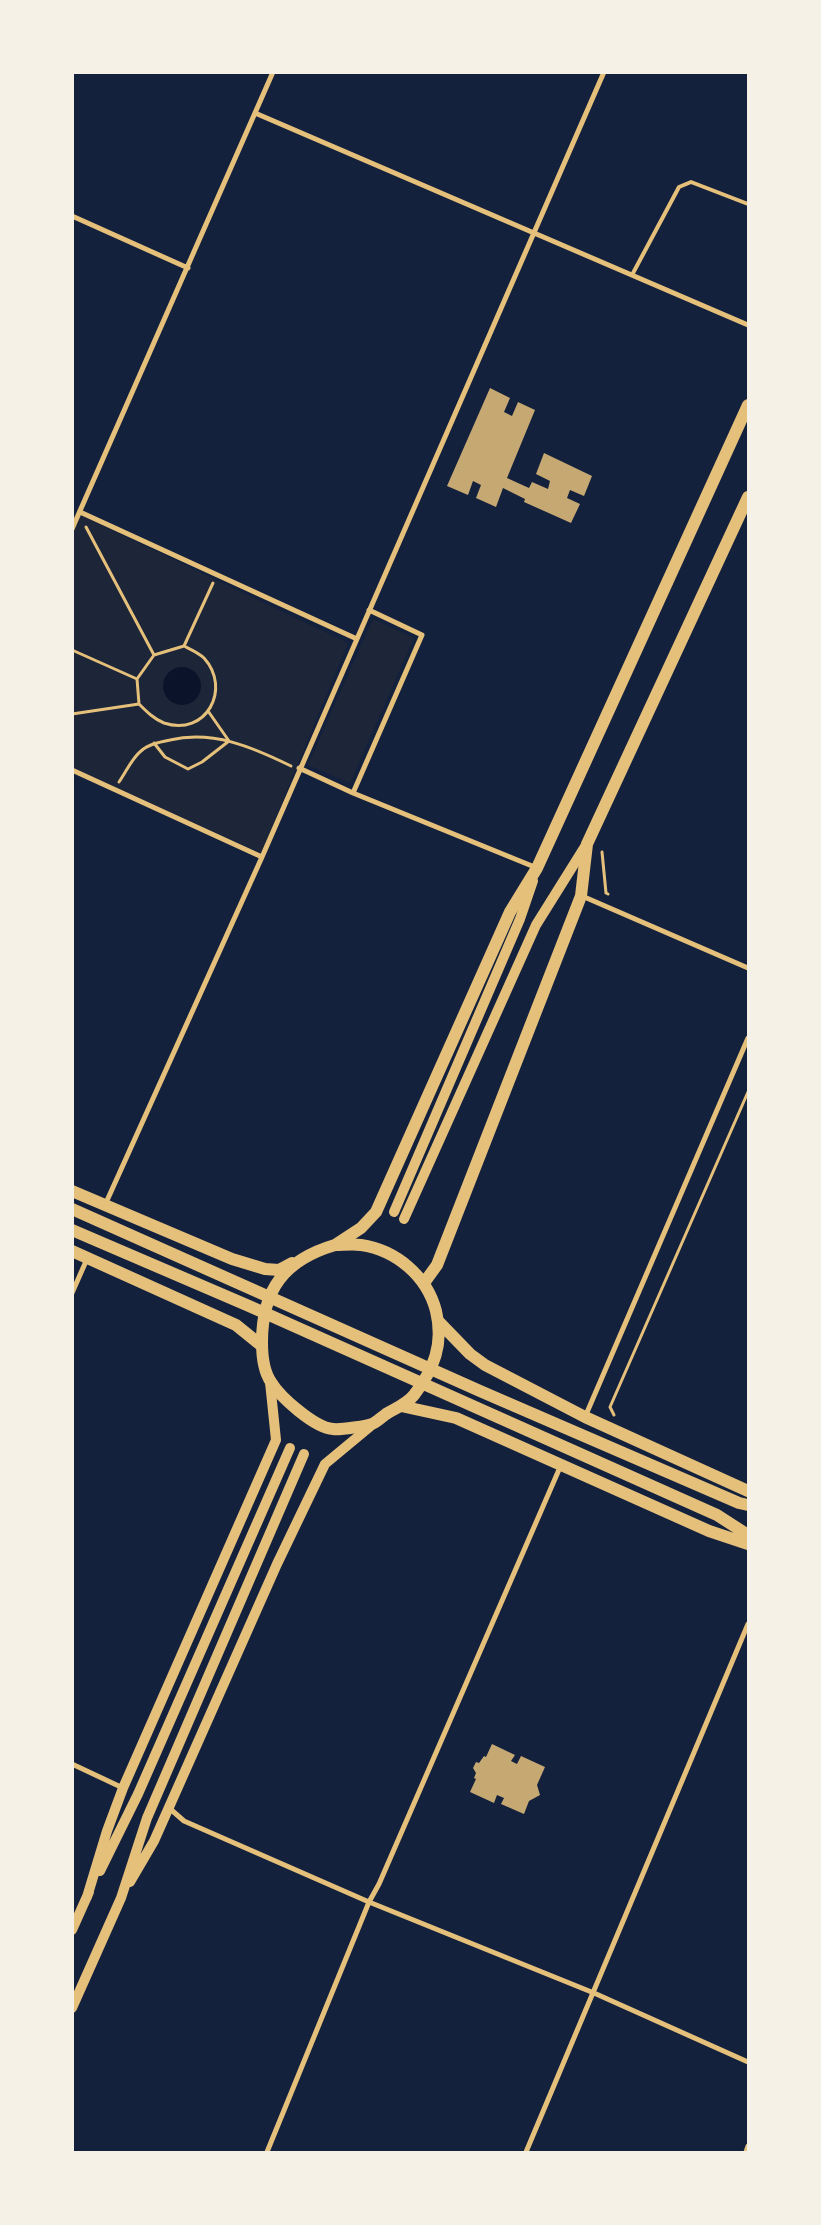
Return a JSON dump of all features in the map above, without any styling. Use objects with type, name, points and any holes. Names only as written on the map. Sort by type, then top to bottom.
[{"type":"main road","points":[[394,1212],[520,919],[537,868],[748,405]]},
{"type":"main road","points":[[404,1219],[536,925],[587,844],[748,497]]},
{"type":"main road","points":[[424,1283],[437,1265],[581,896],[587,844]]},
{"type":"main road","points":[[334,1245],[361,1228],[376,1212],[510,912],[537,868]]},
{"type":"main road","points":[[72,1192],[232,1259],[265,1269],[279,1270],[316,1250],[334,1245],[360,1245],[385,1251],[407,1264],[424,1283],[434,1302],[439,1322],[438,1350],[429,1376],[412,1398],[373,1424],[325,1464],[154,1841],[121,1898],[72,2008]]},
{"type":"main road","points":[[72,1209],[480,1391],[739,1503],[748,1505]]},
{"type":"main road","points":[[72,1230],[472,1405],[716,1515],[748,1535]]},
{"type":"main road","points":[[72,1251],[236,1325],[262,1346]]},
{"type":"main road","points":[[87,1897],[107,1831],[123,1788],[276,1440],[270,1382],[262,1346],[262,1318],[271,1292],[288,1269],[299,1260]]},
{"type":"main road","points":[[439,1322],[470,1354],[485,1365],[585,1417],[748,1491]]},
{"type":"main road","points":[[270,1382],[298,1413],[332,1430],[373,1424]]},
{"type":"main road","points":[[401,1406],[456,1418],[709,1531],[748,1544]]},
{"type":"main road","points":[[72,1930],[138,1794],[290,1448]]},
{"type":"main road","points":[[121,1898],[146,1818],[304,1454]]},
{"type":"street","points":[[72,529],[273,72]]},
{"type":"street","points":[[105,1206],[262,857],[299,768],[604,72]]},
{"type":"street","points":[[255,113],[748,325]]},
{"type":"street","points":[[72,216],[188,268]]},
{"type":"street","points":[[80,512],[356,639]]},
{"type":"street","points":[[353,793],[422,634],[369,610]]},
{"type":"street","points":[[299,768],[353,793],[537,868]]},
{"type":"street","points":[[72,770],[262,857]]},
{"type":"street","points":[[581,896],[748,968]]},
{"type":"street","points":[[585,1417],[748,1038]]},
{"type":"street","points":[[72,1293],[88,1258]]},
{"type":"street","points":[[267,2152],[369,1902],[380,1884],[561,1464]]},
{"type":"street","points":[[526,2152],[748,1624]]},
{"type":"street","points":[[72,1764],[123,1788]]},
{"type":"street","points":[[168,1807],[184,1820],[369,1902],[594,1993],[748,2062]]},
{"type":"street","points":[[746,2152],[748,2146]]},
{"type":"lane","points":[[632,275],[679,187],[691,182],[748,204]]},
{"type":"path","points":[[90,524],[82,520],[154,656]]},
{"type":"path","points":[[184,646],[204,658],[213,675],[216,692],[208,711],[202,719],[181,726],[165,723],[152,716],[139,704],[137,678],[154,656],[184,646],[214,580],[207,576]]},
{"type":"path","points":[[72,650],[137,678]]},
{"type":"path","points":[[72,714],[139,704]]},
{"type":"path","points":[[208,711],[228,741]]},
{"type":"path","points":[[126,788],[117,784],[141,751],[154,743],[181,737],[200,736],[228,741],[253,748],[294,768],[298,759]]},
{"type":"path","points":[[154,743],[165,758],[188,769],[202,762],[228,741]]},
{"type":"path","points":[[602,847],[606,893],[615,897]]},
{"type":"path","points":[[616,1417],[610,1407],[748,1092]]},
{"type":"shaded area","points":[[80,515],[348,643],[261,853],[73,769],[72,533]]},
{"type":"shaded area","points":[[373,619],[414,638],[350,783],[308,765]]},
{"type":"shaded area","points":[[182,667],[195,673],[201,686],[195,699],[182,705],[169,699],[163,686],[169,673]]},
{"type":"building","points":[[490,388],[510,398],[504,412],[512,416],[518,402],[535,410],[507,478],[529,488],[532,482],[548,489],[550,481],[536,474],[544,453],[592,476],[584,496],[570,490],[567,498],[580,504],[571,523],[524,502],[525,499],[503,488],[496,507],[476,498],[481,485],[473,481],[468,495],[447,486]]},
{"type":"building","points":[[492,1744],[515,1755],[511,1761],[517,1764],[521,1756],[545,1767],[537,1785],[540,1795],[529,1801],[524,1814],[501,1804],[504,1798],[497,1795],[494,1803],[470,1792],[476,1779],[474,1778],[476,1773],[473,1768],[476,1762],[479,1763],[484,1756],[486,1757]]}]
